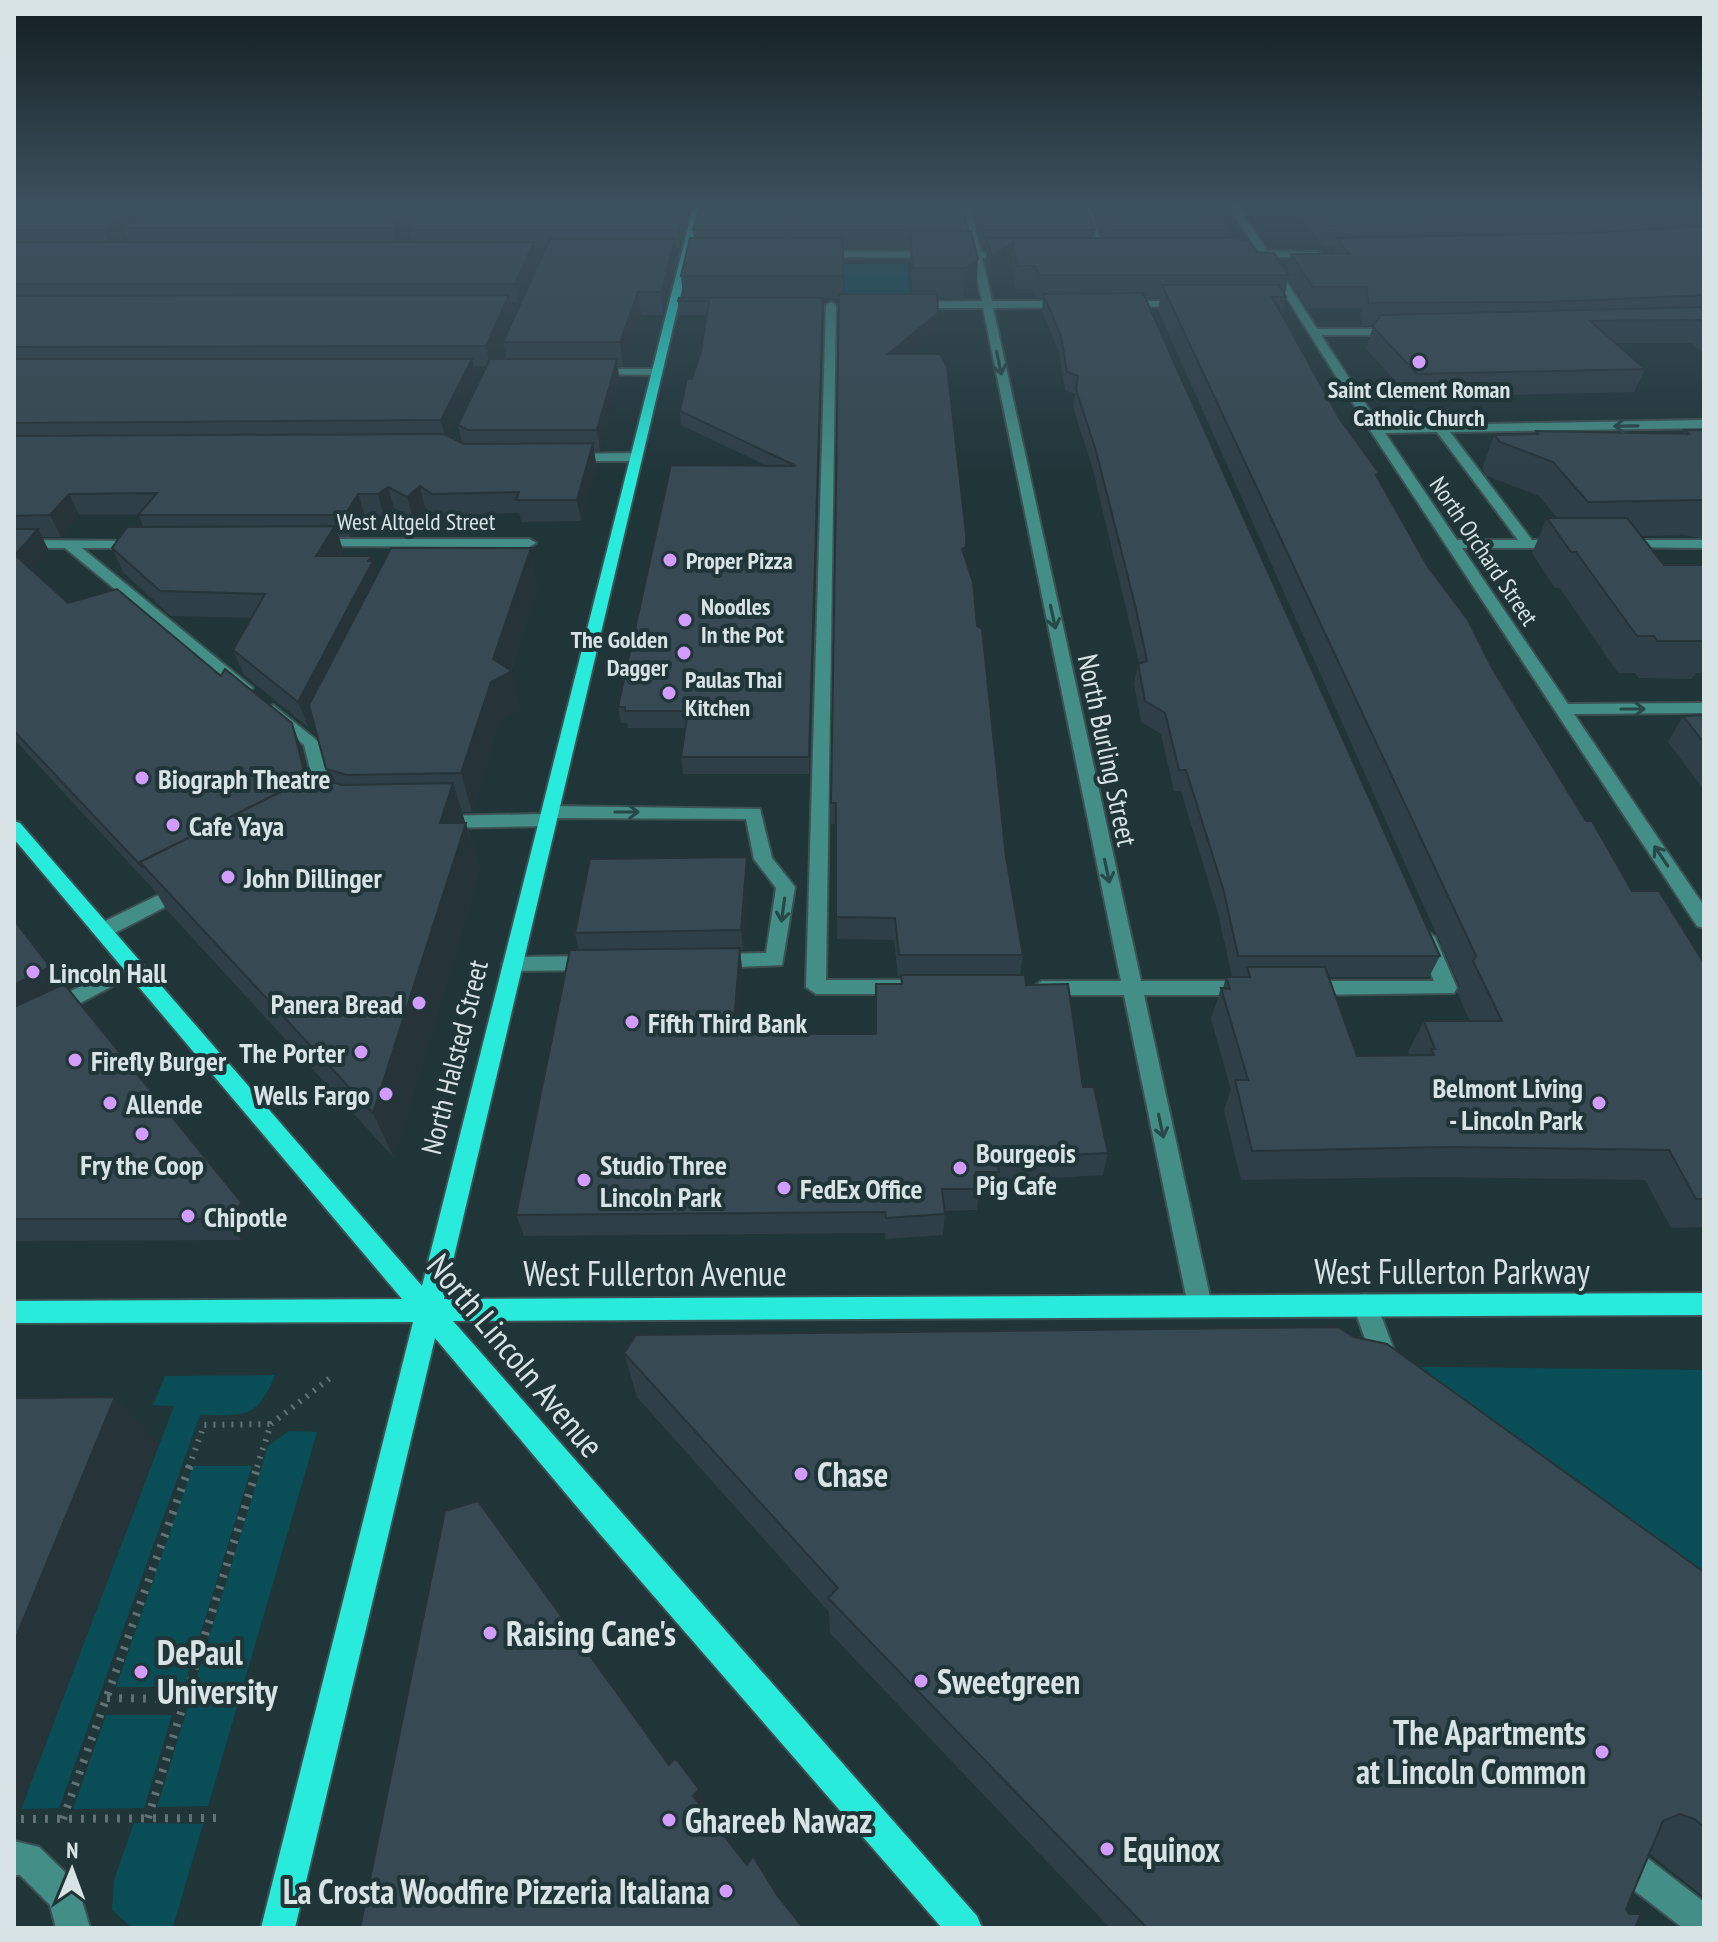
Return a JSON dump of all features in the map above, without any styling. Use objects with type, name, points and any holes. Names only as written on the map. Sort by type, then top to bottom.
[{"type":"main road","name":"North Halsted Street","points":[[278,1928],[675,295]]},
{"type":"main road","name":"North Lincoln Avenue","points":[[14,827],[600,1513],[965,1928]]},
{"type":"main road","name":"West Fullerton Parkway","points":[[1200,1306],[1704,1304]]},
{"type":"main road","name":"West Fullerton Avenue","points":[[14,1312],[1200,1306]]},
{"type":"street","name":"North Burling Street","points":[[985,295],[1200,1306]]},
{"type":"street","name":"North Orchard Street","points":[[1285,295],[1315,332],[1376,430],[1704,921]]},
{"type":"street","points":[[903,305],[1087,304]]},
{"type":"street","points":[[1102,304],[1149,312],[1193,304]]},
{"type":"street","points":[[672,305],[686,305]]},
{"type":"street","points":[[831,305],[816,987],[927,988]]},
{"type":"street","points":[[1315,332],[1410,332]]},
{"type":"street","points":[[585,372],[656,372]]},
{"type":"street","points":[[1376,430],[1704,424]]},
{"type":"street","points":[[1441,429],[1528,544]]},
{"type":"street","points":[[557,458],[635,457]]},
{"type":"street","name":"West Altgeld Street","points":[[302,543],[529,543]]},
{"type":"street","points":[[403,560],[412,543]]},
{"type":"street","points":[[14,544],[162,544]]},
{"type":"street","points":[[68,544],[259,700],[316,736],[331,817]]},
{"type":"street","points":[[1453,544],[1576,544]]},
{"type":"street","points":[[1608,544],[1704,544]]},
{"type":"street","points":[[1624,544],[1643,565]]},
{"type":"street","points":[[1563,709],[1704,708]]},
{"type":"street","points":[[422,822],[548,816],[754,813],[763,859],[786,887],[775,960],[696,961]]},
{"type":"street","points":[[102,931],[195,883]]},
{"type":"street","points":[[1022,988],[1447,988],[1415,915]]},
{"type":"street","points":[[512,964],[616,963]]},
{"type":"street","points":[[14,1030],[132,967]]},
{"type":"street","points":[[1365,1305],[1389,1372],[1401,1382]]},
{"type":"street","points":[[1609,1885],[1622,1857],[1704,1923]]},
{"type":"street","points":[[14,1858],[27,1859],[65,1896],[73,1928]]},
{"type":"path","points":[[148,1818],[271,1424],[334,1375]]},
{"type":"path","points":[[63,1819],[204,1425],[271,1424]]},
{"type":"path","points":[[107,1698],[185,1699]]},
{"type":"path","points":[[14,1819],[216,1818]]},
{"type":"shaded area","points":[[844,295],[909,295],[910,302],[844,302]]},
{"type":"shaded area","points":[[1351,1366],[1704,1370],[1704,1647]]},
{"type":"shaded area","points":[[275,1375],[262,1400],[248,1412],[200,1415],[59,1808],[21,1809],[174,1406],[153,1405],[165,1376]]},
{"type":"shaded area","points":[[289,1431],[317,1432],[208,1806],[157,1807],[268,1446]]},
{"type":"shaded area","points":[[193,1466],[252,1466],[184,1687],[116,1687]]},
{"type":"shaded area","points":[[106,1715],[172,1715],[144,1808],[73,1809]]},
{"type":"shaded area","points":[[134,1823],[203,1824],[173,1927],[131,1927],[112,1910],[114,1880]]},
{"type":"building","points":[[509,295],[486,346],[14,347],[14,296]]},
{"type":"building","points":[[525,295],[637,295],[620,342],[503,342]]},
{"type":"building","points":[[839,295],[937,295],[938,313],[888,354],[940,354],[947,366],[966,534],[966,547],[962,549],[973,582],[977,626],[982,629],[1006,857],[1023,955],[899,955],[895,918],[836,917],[836,803],[831,803]]},
{"type":"building","points":[[1043,295],[1144,295],[1440,956],[1238,956],[1224,892],[1186,770],[1179,770],[1165,713],[1145,701],[1138,664],[1147,661],[1135,605],[1096,451],[1076,389],[1078,376],[1067,372],[1061,336]]},
{"type":"building","points":[[1167,295],[1285,295],[1286,297],[1272,297],[1339,418],[1379,473],[1376,475],[1428,567],[1468,620],[1492,668],[1586,821],[1592,821],[1632,891],[1659,891],[1704,963],[1704,1199],[1696,1199],[1669,1150],[1445,1147],[1252,1151],[1235,1080],[1248,1080],[1221,988],[1230,989],[1226,977],[1250,977],[1247,967],[1325,967],[1357,1056],[1434,1055],[1431,1049],[1435,1049],[1424,1021],[1502,1021],[1473,961],[1476,956]]},
{"type":"building","points":[[1367,295],[1704,295],[1547,302],[1368,303]]},
{"type":"building","points":[[679,298],[823,298],[809,757],[681,757],[688,711],[625,711],[625,707],[618,707],[671,465],[796,466],[680,411],[687,379],[692,379],[701,351],[709,301],[678,301]]},
{"type":"building","points":[[1704,307],[1704,323],[1700,320],[1590,321],[1645,369],[1417,374],[1372,326],[1381,315]]},
{"type":"building","points":[[14,359],[472,359],[441,420],[14,423]]},
{"type":"building","points":[[490,359],[617,359],[597,430],[468,430],[458,425]]},
{"type":"building","points":[[1685,430],[1704,430],[1704,500],[1588,502],[1553,462],[1500,442],[1494,435],[1538,434],[1536,431],[1689,434]]},
{"type":"building","points":[[444,434],[464,444],[593,443],[577,500],[516,500],[519,492],[432,494],[420,486],[407,497],[388,487],[378,494],[358,494],[345,515],[138,515],[157,493],[69,494],[50,515],[14,516],[14,436]]},
{"type":"building","points":[[1547,518],[1627,518],[1664,565],[1704,565],[1704,641],[1657,641],[1654,636],[1637,636],[1576,552],[1571,552]]},
{"type":"building","points":[[335,526],[316,556],[371,556],[368,561],[373,561],[298,702],[233,650],[265,594],[160,591],[112,548],[127,527]]},
{"type":"building","points":[[14,529],[38,529],[15,555],[68,603],[117,589],[221,676],[225,669],[292,723],[306,779],[140,862],[143,868],[14,731]]},
{"type":"building","points":[[391,548],[531,548],[493,659],[512,671],[491,682],[461,773],[347,775],[326,769],[309,705]]},
{"type":"building","points":[[1704,715],[1704,743],[1683,716]]},
{"type":"building","points":[[313,776],[342,785],[453,783],[440,823],[466,823],[373,1113],[140,862]]},
{"type":"building","points":[[747,857],[741,930],[575,933],[590,859]]},
{"type":"building","points":[[14,920],[50,967],[14,985]]},
{"type":"building","points":[[740,948],[733,1034],[876,1034],[876,984],[902,984],[901,975],[1025,975],[1026,985],[1068,984],[1083,1087],[1094,1087],[1108,1153],[997,1159],[999,1172],[976,1172],[979,1189],[942,1189],[945,1214],[886,1218],[885,1212],[516,1215],[570,950]]},
{"type":"building","points":[[64,984],[242,1203],[226,1219],[14,1219],[14,1007]]},
{"type":"building","points":[[1338,1327],[1354,1337],[1387,1344],[1704,1572],[1704,1827],[1680,1814],[1663,1821],[1626,1909],[1629,1914],[1641,1914],[1635,1928],[1147,1928],[828,1598],[838,1588],[624,1353],[636,1335]]},
{"type":"building","points":[[115,1397],[14,1642],[14,1398]]},
{"type":"building","points":[[478,1501],[669,1765],[675,1758],[699,1789],[693,1796],[747,1865],[753,1856],[777,1895],[803,1928],[360,1928],[445,1511]]},
{"type":"place","name":"Saint Clement Roman Catholic Church","points":[[1419,362]]},
{"type":"place","name":"Proper Pizza","points":[[670,560]]},
{"type":"place","name":"Noodles In the Pot","points":[[685,620]]},
{"type":"place","name":"The Golden Dagger","points":[[684,653]]},
{"type":"place","name":"Paulas Thai Kitchen","points":[[669,693]]},
{"type":"place","name":"Biograph Theatre","points":[[142,778]]},
{"type":"place","name":"Cafe Yaya","points":[[173,825]]},
{"type":"place","name":"John Dillinger","points":[[228,877]]},
{"type":"place","name":"Lincoln Hall","points":[[33,972]]},
{"type":"place","name":"Panera Bread","points":[[419,1003]]},
{"type":"place","name":"Fifth Third Bank","points":[[632,1022]]},
{"type":"place","name":"The Porter","points":[[361,1052]]},
{"type":"place","name":"Firefly Burger","points":[[75,1060]]},
{"type":"place","name":"Wells Fargo","points":[[386,1094]]},
{"type":"place","name":"Allende","points":[[110,1103]]},
{"type":"place","name":"Belmont Living - Lincoln Park","points":[[1599,1103]]},
{"type":"place","name":"Fry the Coop","points":[[142,1134]]},
{"type":"place","name":"Bourgeois Pig Cafe","points":[[960,1168]]},
{"type":"place","name":"Studio Three Lincoln Park","points":[[584,1180]]},
{"type":"place","name":"FedEx Office","points":[[784,1188]]},
{"type":"place","name":"Chipotle","points":[[188,1216]]},
{"type":"place","name":"Chase","points":[[801,1474]]},
{"type":"place","name":"Raising Cane's","points":[[490,1633]]},
{"type":"place","name":"DePaul University","points":[[141,1672]]},
{"type":"place","name":"Sweetgreen","points":[[921,1681]]},
{"type":"place","name":"The Apartments at Lincoln Common","points":[[1602,1752]]},
{"type":"place","name":"Ghareeb Nawaz","points":[[669,1820]]},
{"type":"place","name":"Equinox","points":[[1107,1849]]},
{"type":"place","name":"La Crosta Woodfire Pizzeria Italiana","points":[[726,1891]]}]
